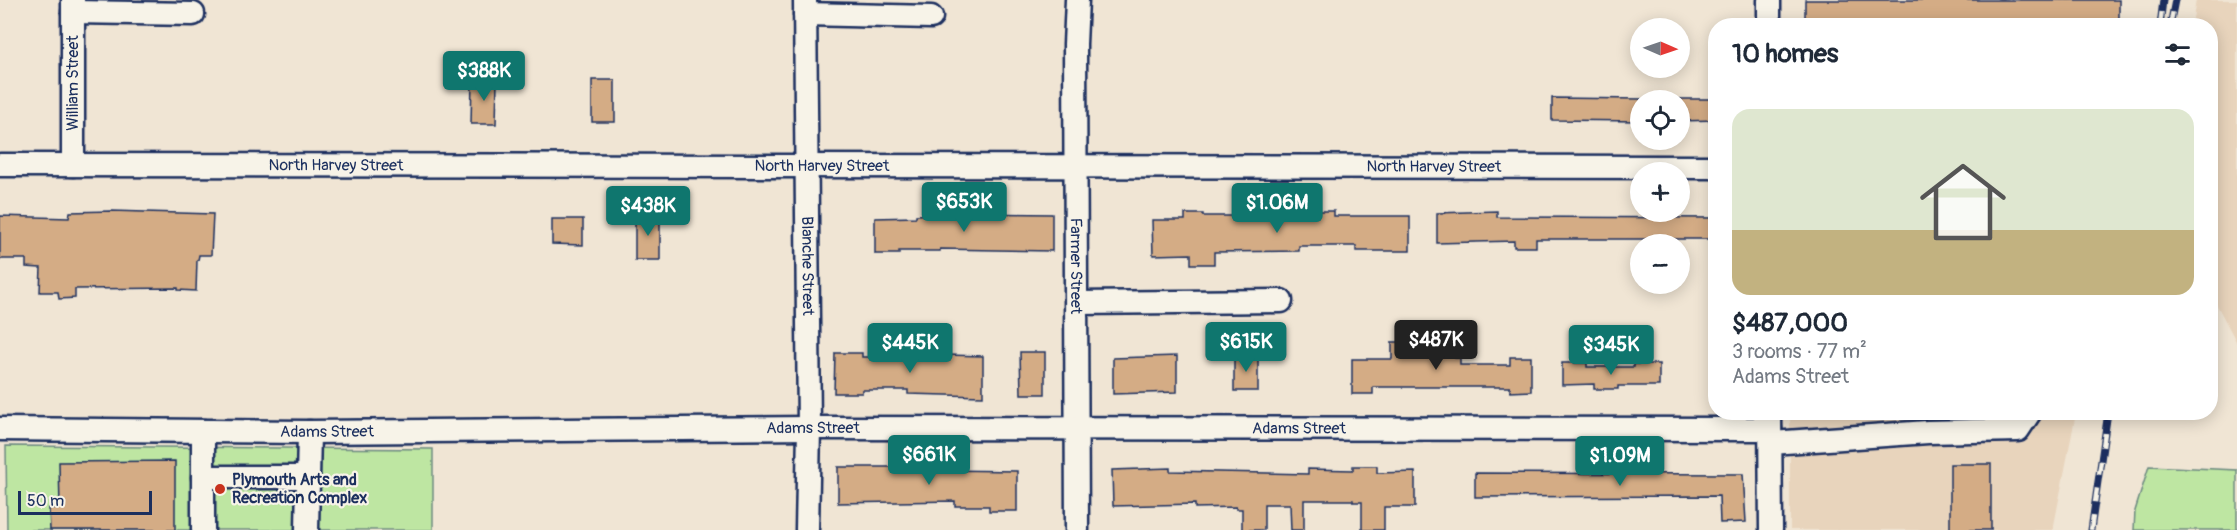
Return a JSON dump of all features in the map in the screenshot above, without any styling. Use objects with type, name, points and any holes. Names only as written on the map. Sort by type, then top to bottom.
[{"type":"street","name":"Farmer Street","points":[[1077,0],[1075,44],[1077,530]]},
{"type":"street","points":[[1769,0],[1769,18]]},
{"type":"street","points":[[73,6],[193,14]]},
{"type":"street","name":"William Street","points":[[73,6],[73,165]]},
{"type":"street","points":[[805,7],[931,17]]},
{"type":"street","name":"Blanche Street","points":[[805,7],[809,428],[807,530]]},
{"type":"street","name":"North Harvey Street","points":[[0,165],[1708,167]]},
{"type":"street","points":[[1077,303],[1281,301]]},
{"type":"street","name":"Adams Street","points":[[0,429],[309,432],[809,428],[1770,428],[1928,432],[2018,430],[2025,420]]},
{"type":"street","points":[[1770,428],[1771,530]]},
{"type":"street","points":[[203,431],[203,530]]},
{"type":"street","points":[[307,530],[309,432]]},
{"type":"street","points":[[203,477],[308,477]]},
{"type":"shaded area","points":[[2196,0],[2237,0],[2237,343],[2218,307],[2218,18],[2193,18]]},
{"type":"shaded area","points":[[1790,420],[2075,420],[2053,530],[1790,530]]},
{"type":"green space","name":"Plymouth Arts and Recreation Complex","points":[[6,446],[433,449],[433,530],[7,530]]},
{"type":"green space","points":[[2149,466],[2237,470],[2237,530],[2134,530],[2135,511]]},
{"type":"building","points":[[1805,0],[2119,0],[2119,18],[1805,18]]},
{"type":"building","points":[[472,80],[497,80],[496,124],[471,124]]},
{"type":"building","points":[[592,80],[615,80],[615,122],[592,122]]},
{"type":"building","points":[[1552,98],[1630,99],[1630,121],[1552,120]]},
{"type":"building","points":[[1690,99],[1708,99],[1708,120],[1690,121]]},
{"type":"building","points":[[1313,211],[1334,211],[1334,216],[1410,216],[1410,251],[1356,251],[1356,246],[1299,246],[1299,251],[1214,252],[1214,264],[1191,264],[1191,254],[1153,255],[1152,220],[1185,220],[1185,214],[1313,216]]},
{"type":"building","points":[[1497,211],[1497,217],[1630,218],[1630,222],[1690,222],[1690,218],[1708,218],[1708,239],[1690,239],[1690,234],[1630,234],[1630,239],[1536,239],[1536,247],[1514,247],[1514,241],[1437,243],[1437,213]]},
{"type":"building","points":[[70,212],[213,214],[211,255],[199,255],[196,291],[178,290],[178,288],[75,289],[75,298],[59,299],[58,292],[40,292],[41,268],[26,267],[26,259],[0,259],[0,216],[69,218]]},
{"type":"building","points":[[643,212],[660,212],[660,260],[635,260],[635,218],[643,218]]},
{"type":"building","points":[[955,213],[1052,214],[1052,251],[940,249],[940,251],[899,251],[899,254],[875,254],[875,218]]},
{"type":"building","points":[[552,219],[583,219],[583,245],[552,244]]},
{"type":"building","points":[[1392,342],[1413,342],[1413,346],[1455,346],[1455,358],[1460,358],[1460,365],[1510,365],[1510,357],[1531,357],[1531,391],[1510,392],[1510,387],[1373,387],[1373,394],[1352,394],[1352,359],[1392,359]]},
{"type":"building","points":[[1020,352],[1045,352],[1045,394],[1021,394]]},
{"type":"building","points":[[835,353],[862,353],[862,357],[908,357],[908,354],[983,356],[983,396],[908,394],[908,390],[862,390],[862,393],[834,393]]},
{"type":"building","points":[[1234,355],[1258,355],[1258,391],[1234,391]]},
{"type":"building","points":[[1177,356],[1177,392],[1113,394],[1113,358]]},
{"type":"building","points":[[1562,363],[1587,363],[1587,367],[1634,367],[1634,364],[1659,364],[1659,386],[1618,386],[1618,389],[1594,389],[1594,384],[1562,385]]},
{"type":"building","points":[[175,461],[175,530],[50,530],[49,508],[60,508],[59,462]]},
{"type":"building","points":[[915,464],[939,464],[939,470],[1017,471],[1017,511],[989,511],[989,506],[955,506],[955,501],[838,503],[838,467],[915,467]]},
{"type":"building","points":[[1950,464],[1991,464],[1991,530],[1950,530]]},
{"type":"building","points":[[1353,466],[1377,466],[1377,473],[1415,472],[1415,507],[1384,507],[1384,530],[1362,530],[1362,502],[1304,500],[1304,530],[1291,530],[1290,504],[1264,504],[1264,530],[1242,530],[1242,509],[1236,509],[1236,507],[1195,508],[1195,504],[1113,506],[1112,470],[1170,468],[1170,471],[1308,474],[1308,469],[1353,470]]},
{"type":"building","points":[[1475,473],[1743,474],[1746,522],[1720,523],[1719,496],[1475,497]]},
{"type":"railway","points":[[2161,18],[2163,0]]},
{"type":"railway","points":[[2172,18],[2175,0]]},
{"type":"railway","points":[[2091,530],[2107,420]]},
{"type":"place","name":"Plymouth Arts and Recreation Complex","points":[[220,489]]}]
